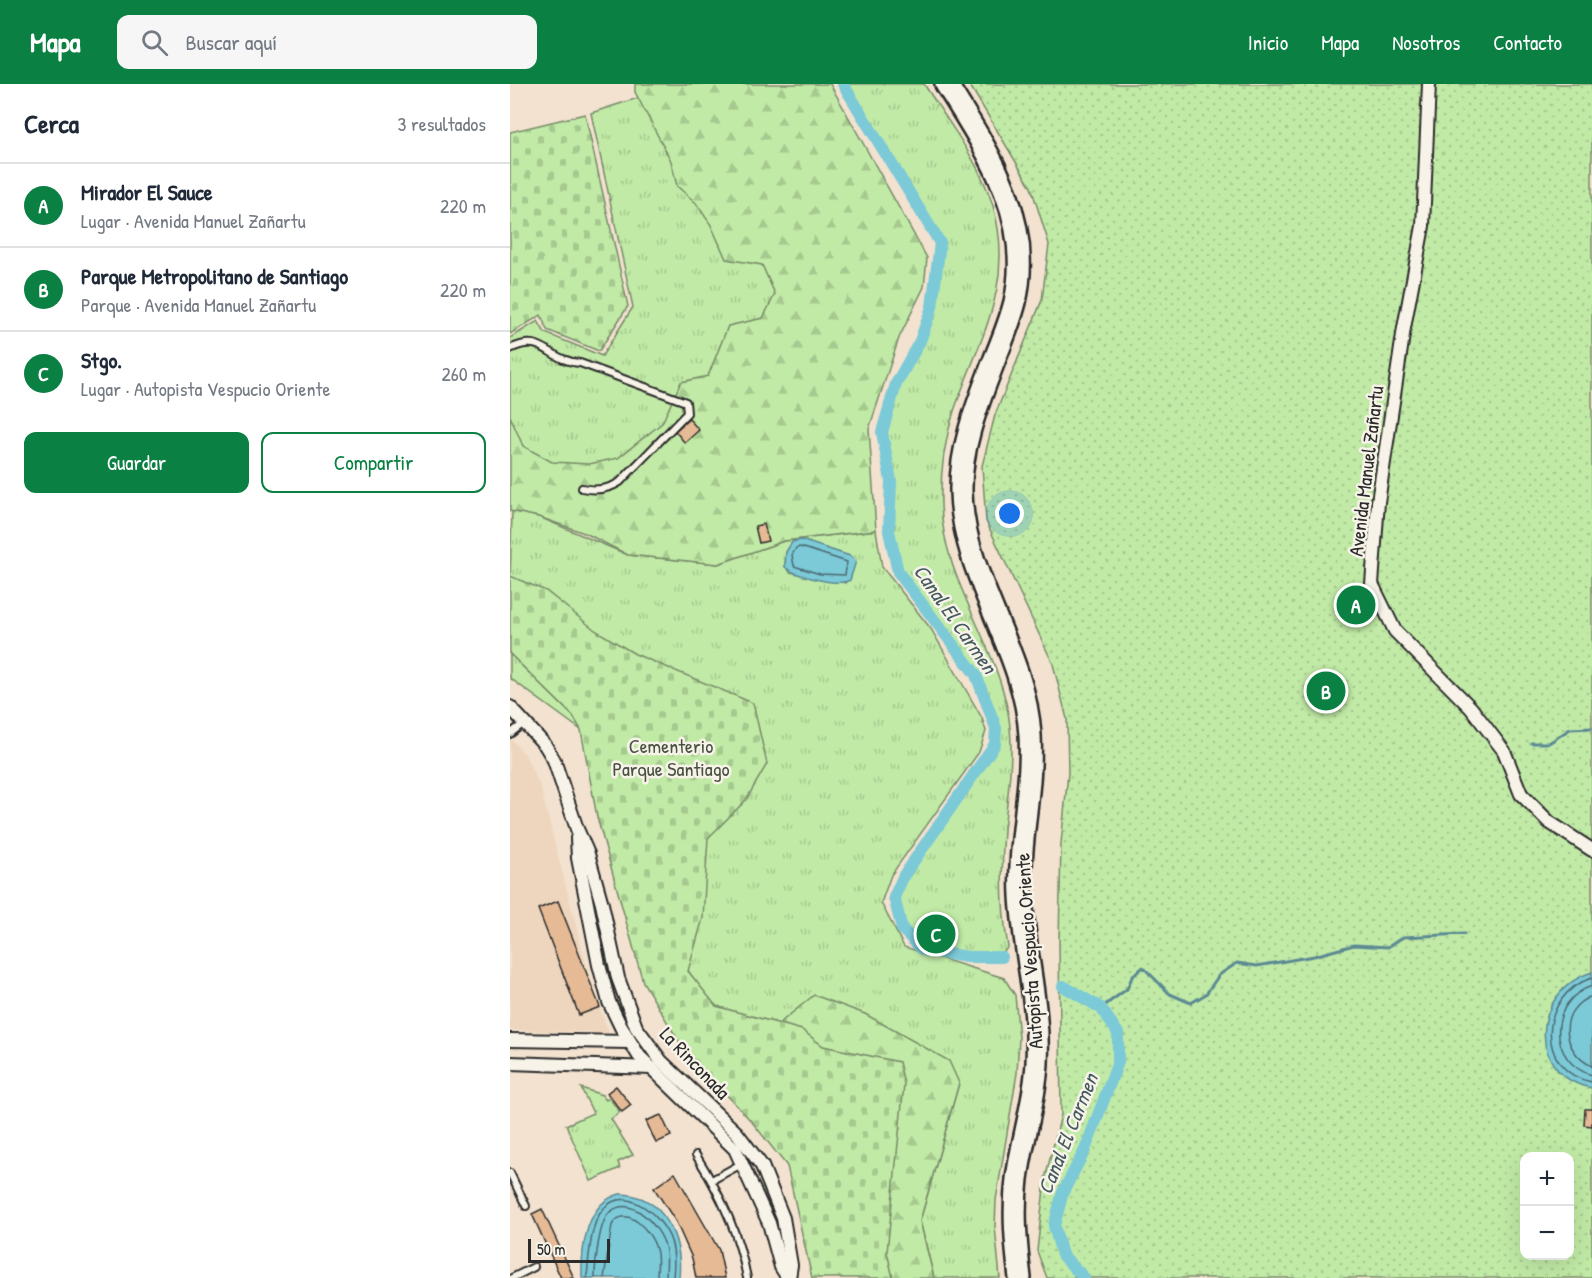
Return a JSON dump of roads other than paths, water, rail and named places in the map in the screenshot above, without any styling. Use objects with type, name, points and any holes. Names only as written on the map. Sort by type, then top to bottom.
[{"type":"highway","name":"Autopista Vespucio Oriente","points":[[946,84],[999,175],[1012,208],[1018,243],[1016,298],[968,434],[961,489],[968,545],[1019,679],[1030,737],[1030,770],[1022,841],[1021,896],[1036,1021],[1037,1050],[1033,1095],[1016,1192],[1016,1232],[1020,1278]]},
{"type":"street","name":"Avenida Manuel Zañartu","points":[[1429,84],[1423,226],[1404,328],[1378,502],[1372,584],[1395,631],[1471,708],[1498,743],[1521,794],[1549,822],[1592,850]]},
{"type":"street","name":"La Rinconada","points":[[510,707],[554,760],[577,829],[588,854],[624,1001],[641,1035],[661,1061],[737,1133],[753,1152],[770,1183],[783,1218],[791,1265],[788,1278]]},
{"type":"street","name":"La Rinconada","points":[[577,829],[578,858],[595,946],[609,1002],[630,1042],[652,1068],[735,1149],[769,1223],[781,1267],[788,1278]]},
{"type":"street","points":[[595,946],[610,942]]},
{"type":"street","points":[[510,1040],[630,1042]]},
{"type":"street","points":[[510,1063],[652,1068]]},
{"type":"street","points":[[769,1223],[783,1218]]},
{"type":"lane","points":[[510,349],[523,343],[539,345],[563,362],[580,363],[686,402],[687,413],[620,482],[612,487],[590,490],[582,488]]},
{"type":"lane","points":[[510,734],[525,723]]},
{"type":"lane","points":[[696,1155],[712,1180],[735,1232],[747,1278]]},
{"type":"lane","points":[[712,1180],[743,1163]]},
{"type":"lane","points":[[510,1173],[526,1206]]},
{"type":"lane","points":[[512,1278],[534,1267]]},
{"type":"water","points":[[801,540],[850,556],[856,561],[850,580],[837,582],[817,580],[785,567],[786,552],[792,542]]},
{"type":"water","points":[[1592,972],[1592,1088],[1571,1080],[1556,1067],[1547,1051],[1544,1033],[1548,1014],[1557,996],[1572,982]]},
{"type":"water","points":[[620,1194],[635,1196],[648,1202],[667,1222],[678,1249],[679,1278],[582,1278],[585,1240],[593,1216],[600,1206]]},
{"type":"waterway","name":"Canal El Carmen","points":[[843,84],[940,243],[932,307],[920,341],[896,384],[882,432],[891,481],[889,531],[898,572],[976,675],[996,728],[995,744],[904,875],[894,897],[902,929],[923,950],[968,957],[1002,957]]},
{"type":"waterway","points":[[1531,743],[1549,743],[1570,729],[1592,728]]},
{"type":"waterway","points":[[1101,1008],[1127,989],[1132,977],[1143,967],[1170,994],[1191,1003],[1206,994],[1219,975],[1237,963],[1257,966],[1314,956],[1354,945],[1388,947],[1403,937],[1464,934]]},
{"type":"waterway","name":"Canal El Carmen","points":[[1063,986],[1101,1008],[1118,1033],[1118,1062],[1085,1150],[1063,1192],[1054,1226],[1062,1255],[1084,1278]]},
{"type":"place","name":"Mirador El Sauce","points":[[1356,605]]},
{"type":"place","name":"Parque Metropolitano de Santiago","points":[[1326,691]]},
{"type":"place","name":"Stgo.","points":[[936,934]]},
{"type":"park label","name":"Cementerio Parque Santiago","points":[[671,758]]}]
